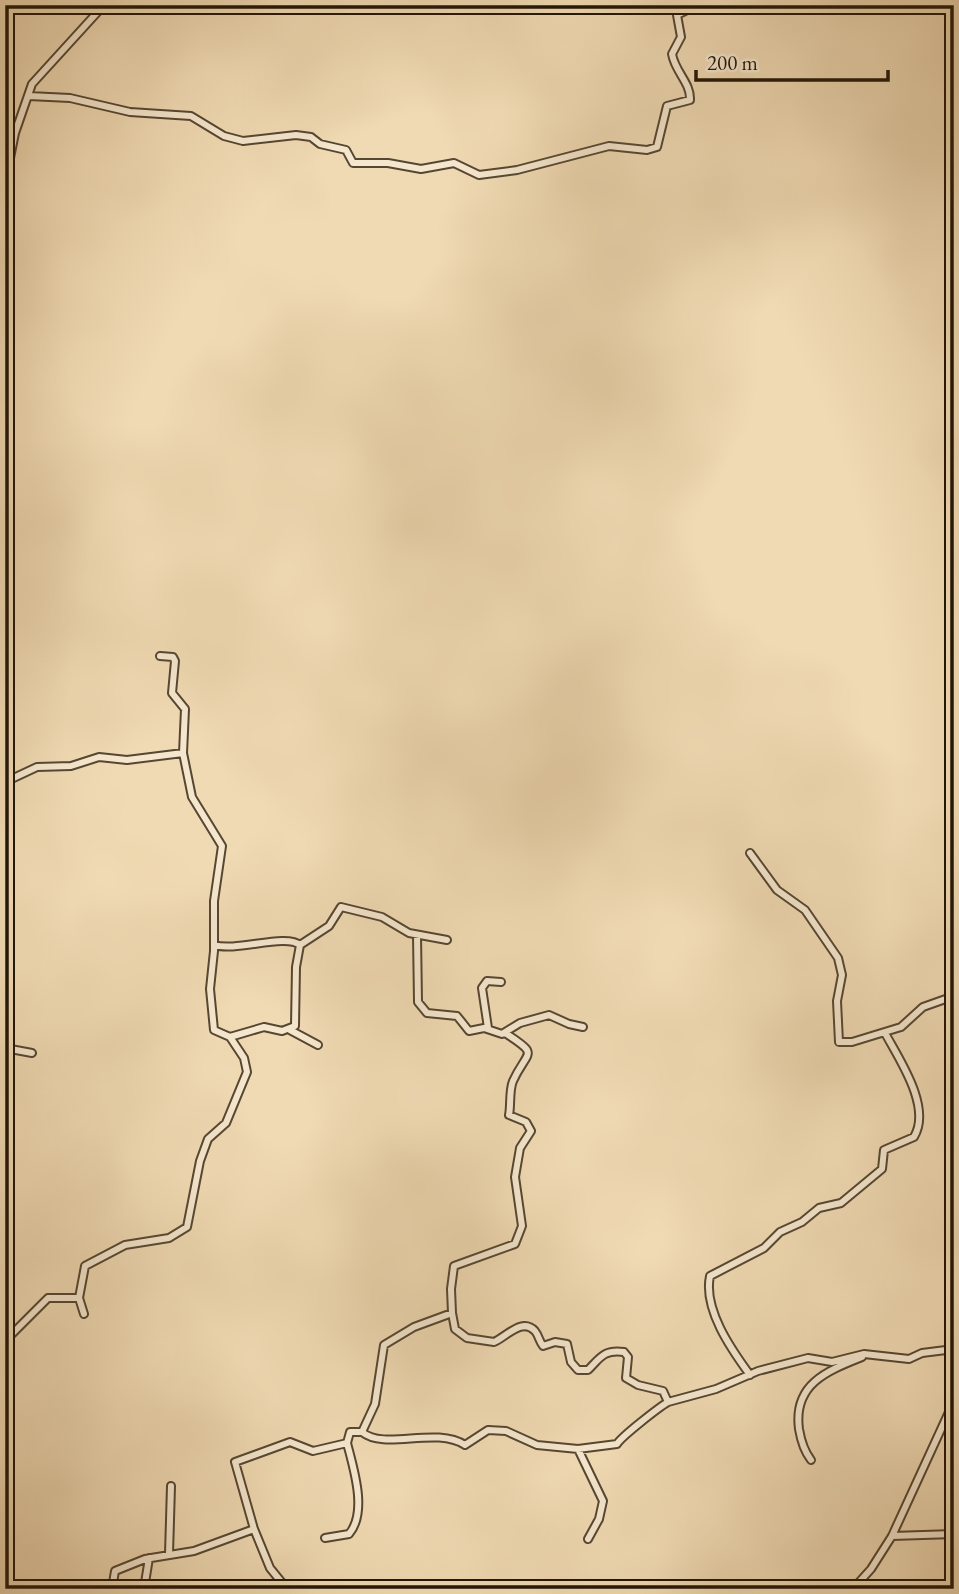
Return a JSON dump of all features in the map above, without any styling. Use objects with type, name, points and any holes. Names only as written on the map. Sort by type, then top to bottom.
[{"type":"street","points":[[5,191],[15,133],[34,79],[56,61],[104,5]]},
{"type":"street","points":[[29,96],[70,98],[130,112],[191,116],[219,134],[243,141],[296,135],[311,137],[320,144],[346,150],[353,163],[388,163],[421,169],[454,163],[478,175],[517,170],[609,146],[647,150],[657,147],[667,106],[690,100],[687,85],[672,54],[680,39],[677,15],[697,5]]},
{"type":"street","points":[[5,148],[9,163]]},
{"type":"street","points":[[84,1314],[79,1298],[85,1266],[125,1245],[169,1238],[187,1227],[200,1161],[208,1139],[226,1123],[247,1072],[244,1058],[230,1037],[214,1031],[210,989],[214,901],[222,846],[192,797],[183,753],[185,709],[173,693],[175,661],[173,657],[160,656]]},
{"type":"street","points":[[5,782],[37,767],[71,766],[99,757],[127,760],[183,753]]},
{"type":"street","points":[[750,853],[777,890],[811,917],[838,958],[842,975],[837,1001],[839,1042],[852,1042],[901,1027],[923,1007],[954,996]]},
{"type":"street","points":[[290,1030],[297,1023],[296,967],[300,945],[329,926],[343,907],[382,916],[417,935],[447,940]]},
{"type":"street","points":[[417,935],[420,1008],[434,1016],[457,1016],[469,1031],[488,1028],[505,1033],[525,1045],[527,1050],[525,1065],[513,1082],[509,1114],[528,1123],[531,1130],[520,1148],[514,1182],[521,1213],[521,1230],[514,1245],[454,1266],[450,1289],[455,1329],[467,1338],[493,1342],[514,1328],[527,1326],[535,1331],[543,1346],[555,1342],[567,1344],[571,1362],[578,1370],[590,1369],[596,1359],[607,1352],[624,1352],[628,1357],[626,1378],[667,1398],[708,1392],[750,1375],[808,1359],[832,1362],[867,1354],[909,1359],[922,1353],[954,1349]]},
{"type":"street","points":[[214,945],[238,946],[293,941],[300,945]]},
{"type":"street","points":[[488,1028],[482,988],[487,981],[501,982]]},
{"type":"street","points":[[505,1033],[520,1023],[549,1015],[583,1027]]},
{"type":"street","points":[[230,1037],[264,1027],[290,1030],[318,1045]]},
{"type":"street","points":[[750,1375],[736,1355],[712,1305],[708,1289],[712,1273],[764,1248],[780,1232],[802,1222],[819,1208],[841,1203],[880,1171],[884,1150],[911,1139],[916,1133],[919,1116],[909,1076],[885,1033]]},
{"type":"street","points":[[5,1048],[32,1053]]},
{"type":"street","points":[[5,1341],[48,1298],[79,1298]]},
{"type":"street","points":[[362,1432],[375,1405],[384,1345],[414,1327],[452,1313]]},
{"type":"street","points":[[811,1460],[803,1448],[798,1418],[805,1390],[820,1376],[867,1354]]},
{"type":"street","points":[[325,1538],[349,1534],[356,1521],[356,1483],[347,1443],[348,1433],[362,1432],[373,1438],[433,1436],[458,1440],[465,1445],[488,1430],[506,1432],[537,1445],[578,1449],[617,1444],[667,1398]]},
{"type":"street","points":[[853,1589],[871,1569],[892,1536],[954,1401]]},
{"type":"street","points":[[287,1589],[270,1568],[254,1529],[235,1462],[290,1442],[313,1451],[347,1443]]},
{"type":"street","points":[[578,1449],[603,1501],[599,1519],[588,1539]]},
{"type":"street","points":[[169,1554],[171,1486]]},
{"type":"street","points":[[112,1589],[116,1571],[149,1558],[194,1551],[254,1529]]},
{"type":"street","points":[[892,1536],[954,1534]]},
{"type":"street","points":[[144,1589],[149,1558]]}]
